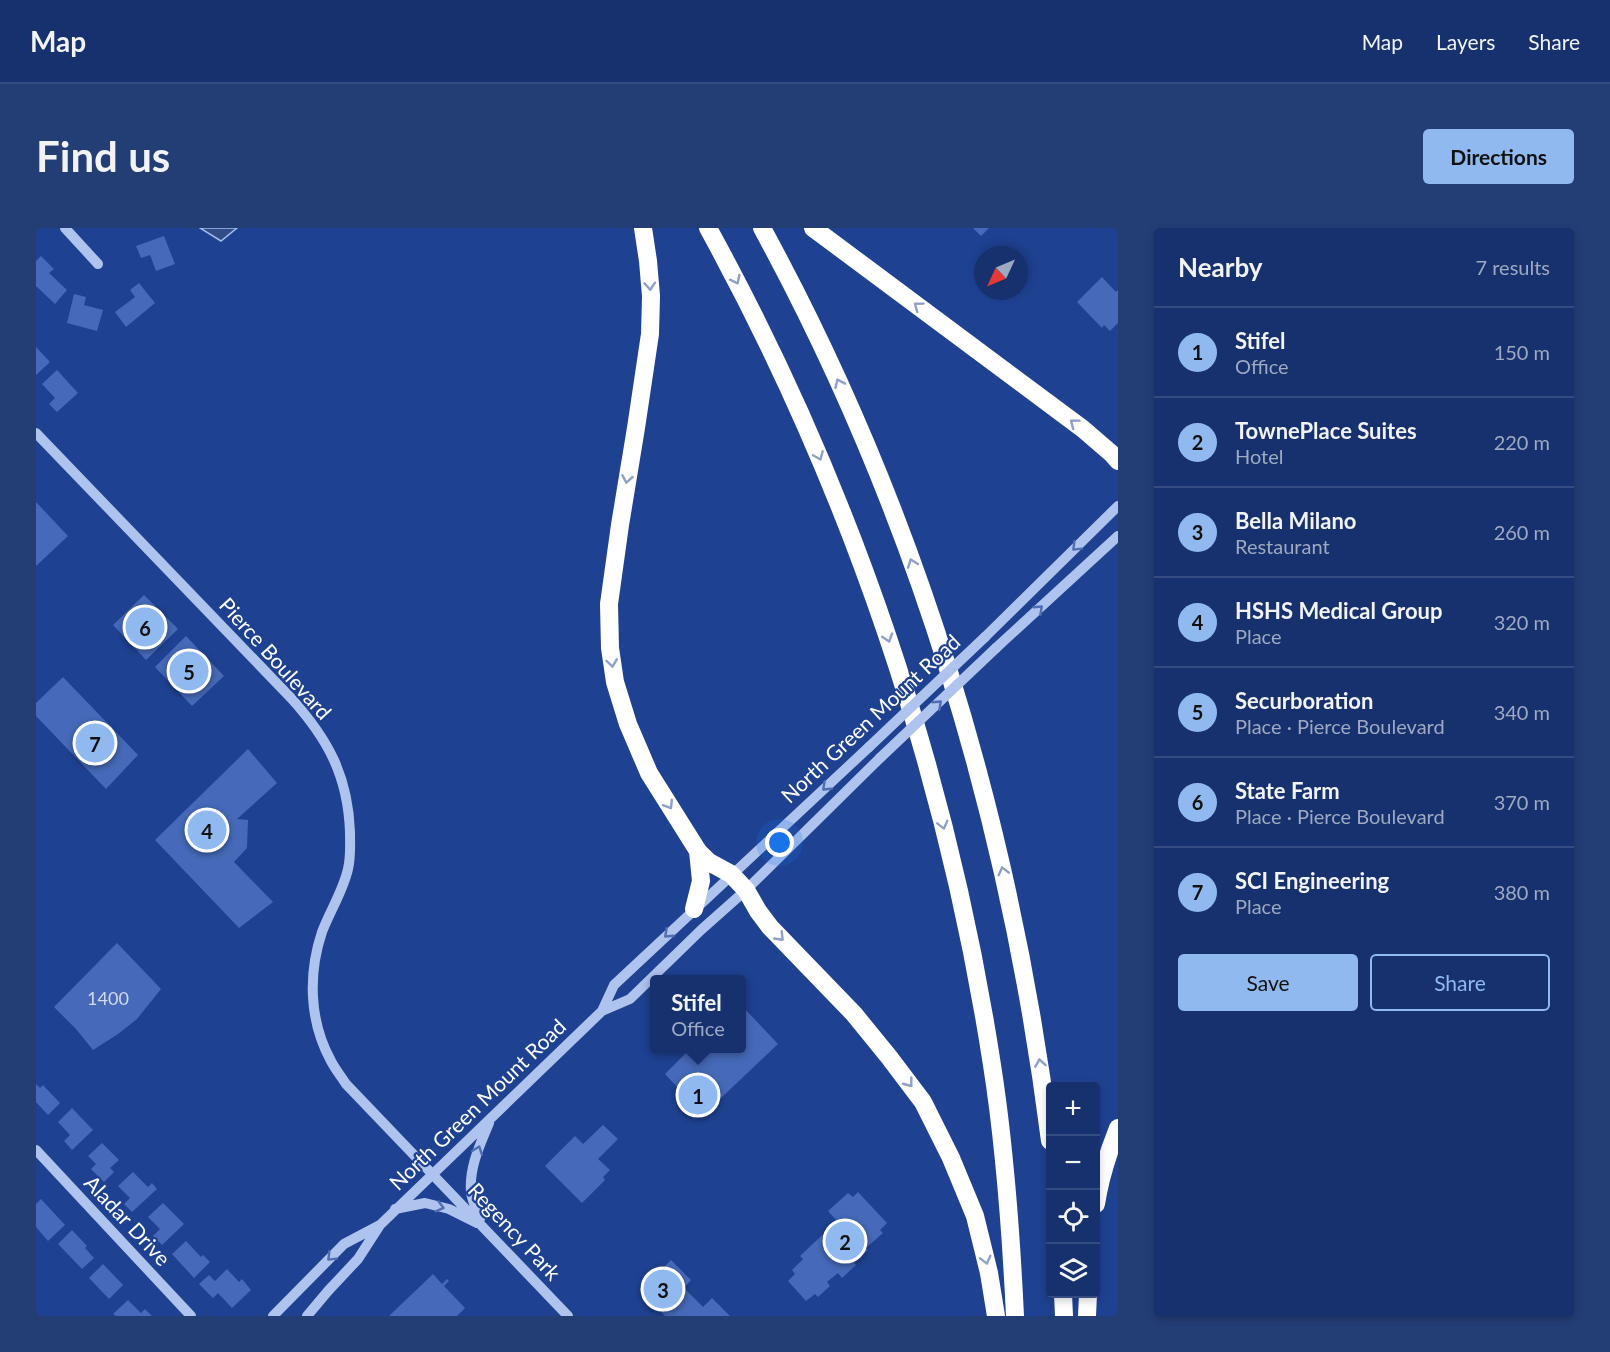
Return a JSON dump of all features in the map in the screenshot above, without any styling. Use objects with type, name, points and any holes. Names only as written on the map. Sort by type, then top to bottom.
[{"type":"highway","points":[[643,228],[651,296],[650,334],[609,604],[610,648],[615,682],[628,724],[649,773],[698,851],[709,862],[731,874],[746,890],[770,927],[854,1014],[923,1102],[951,1158],[975,1216],[996,1316]]},
{"type":"highway","points":[[708,228],[793,395],[855,543],[899,671],[938,804],[961,898],[992,1067],[1009,1214],[1015,1316]]},
{"type":"highway","points":[[762,228],[809,318],[849,407],[900,529],[930,611],[981,780],[1008,889],[1033,1021],[1049,1136]]},
{"type":"highway","points":[[813,228],[1083,429],[1118,461]]},
{"type":"highway","points":[[694,909],[701,881],[698,851]]},
{"type":"highway","points":[[1098,1190],[1118,1128]]},
{"type":"highway","points":[[1063,1298],[1064,1316]]},
{"type":"highway","points":[[1087,1316],[1088,1298]]},
{"type":"street","points":[[64,228],[98,264]]},
{"type":"street","name":"Pierce Boulevard","points":[[36,433],[291,698],[307,716],[333,755],[341,775],[349,811],[349,863],[342,889],[323,930],[316,954],[312,979],[314,1006],[320,1034],[331,1061],[346,1084],[433,1173]]},
{"type":"street","name":"North Green Mount Road","points":[[602,1011],[614,984],[985,637],[1118,506]]},
{"type":"street","name":"North Green Mount Road","points":[[655,975],[996,648],[1118,536]]},
{"type":"street","name":"North Green Mount Road","points":[[307,1316],[358,1259],[380,1225],[395,1209],[602,1011],[630,999],[650,980]]},
{"type":"street","points":[[482,1225],[471,1193],[472,1174],[476,1154],[491,1117]]},
{"type":"street","name":"Aladar Drive","points":[[36,1150],[191,1316]]},
{"type":"street","name":"Regency Park","points":[[433,1173],[568,1316]]},
{"type":"street","points":[[395,1209],[425,1203],[448,1209],[482,1225]]},
{"type":"street","name":"North Green Mount Road","points":[[273,1316],[344,1244],[380,1225]]},
{"type":"water","points":[[200,228],[237,228],[221,241]]},
{"type":"building","points":[[973,228],[989,228],[981,236]]},
{"type":"building","points":[[164,236],[175,264],[156,271],[150,255],[141,258],[136,246]]},
{"type":"building","points":[[41,256],[54,269],[49,273],[67,290],[55,304],[36,286],[36,261]]},
{"type":"building","points":[[1102,277],[1116,292],[1118,290],[1118,323],[1110,331],[1104,325],[1102,328],[1077,302]]},
{"type":"building","points":[[139,283],[155,303],[126,327],[115,312],[135,297],[130,290]]},
{"type":"building","points":[[74,294],[86,297],[84,305],[103,310],[97,331],[67,323]]},
{"type":"building","points":[[36,347],[50,362],[36,375]]},
{"type":"building","points":[[57,370],[78,393],[57,412],[49,404],[55,398],[42,384]]},
{"type":"building","points":[[36,502],[68,536],[36,566]]},
{"type":"building","points":[[144,595],[178,629],[146,660],[113,625]]},
{"type":"building","points":[[186,636],[224,676],[192,706],[155,667]]},
{"type":"building","points":[[63,677],[138,755],[106,789],[36,716],[36,703]]},
{"type":"building","points":[[248,749],[277,783],[237,819],[248,820],[247,848],[234,862],[273,902],[239,928],[155,840]]},
{"type":"building","points":[[117,943],[161,989],[137,1019],[93,1050],[54,1007]]},
{"type":"building","points":[[746,1010],[778,1044],[703,1115],[665,1074],[686,1053],[746,1053]]},
{"type":"building","points":[[36,1084],[40,1088],[43,1085],[60,1103],[48,1115],[36,1102]]},
{"type":"building","points":[[72,1108],[93,1130],[72,1150],[64,1141],[70,1135],[58,1122]]},
{"type":"building","points":[[603,1125],[618,1139],[598,1159],[610,1170],[603,1177],[605,1180],[582,1203],[545,1166],[575,1136],[583,1144]]},
{"type":"building","points":[[102,1143],[119,1160],[110,1168],[114,1172],[104,1182],[91,1169],[96,1164],[88,1156]]},
{"type":"building","points":[[133,1172],[148,1187],[152,1183],[157,1189],[132,1212],[124,1204],[130,1198],[118,1186]]},
{"type":"building","points":[[858,1192],[887,1223],[880,1230],[883,1233],[866,1248],[868,1250],[854,1263],[856,1265],[842,1278],[838,1273],[827,1282],[830,1286],[818,1297],[815,1294],[806,1301],[788,1281],[795,1274],[792,1270],[803,1259],[800,1256],[837,1221],[828,1211],[848,1193],[853,1197]]},
{"type":"building","points":[[41,1199],[65,1225],[48,1241],[36,1227],[36,1204]]},
{"type":"building","points":[[163,1203],[184,1224],[162,1245],[153,1236],[160,1229],[148,1217]]},
{"type":"building","points":[[72,1230],[87,1246],[85,1248],[94,1258],[82,1269],[58,1244]]},
{"type":"building","points":[[186,1241],[201,1257],[203,1255],[210,1262],[194,1278],[172,1254]]},
{"type":"building","points":[[671,1260],[691,1280],[684,1288],[703,1307],[712,1298],[730,1316],[665,1316],[640,1291]]},
{"type":"building","points":[[103,1264],[123,1285],[109,1299],[89,1278]]},
{"type":"building","points":[[227,1269],[239,1282],[242,1279],[251,1290],[232,1308],[218,1293],[213,1298],[199,1284],[209,1275],[215,1281]]},
{"type":"building","points":[[433,1274],[442,1284],[447,1279],[449,1281],[444,1286],[465,1308],[457,1316],[389,1316]]},
{"type":"building","points":[[128,1300],[141,1313],[145,1309],[152,1316],[116,1316],[113,1314]]},
{"type":"place","name":"State Farm","points":[[145,627]]},
{"type":"place","name":"Securboration","points":[[189,671]]},
{"type":"place","name":"SCI Engineering","points":[[95,743]]},
{"type":"place","name":"HSHS Medical Group","points":[[207,830]]},
{"type":"place","name":"Stifel","points":[[698,1095]]},
{"type":"place","name":"TownePlace Suites","points":[[845,1241]]},
{"type":"place","name":"Bella Milano","points":[[663,1289]]}]
